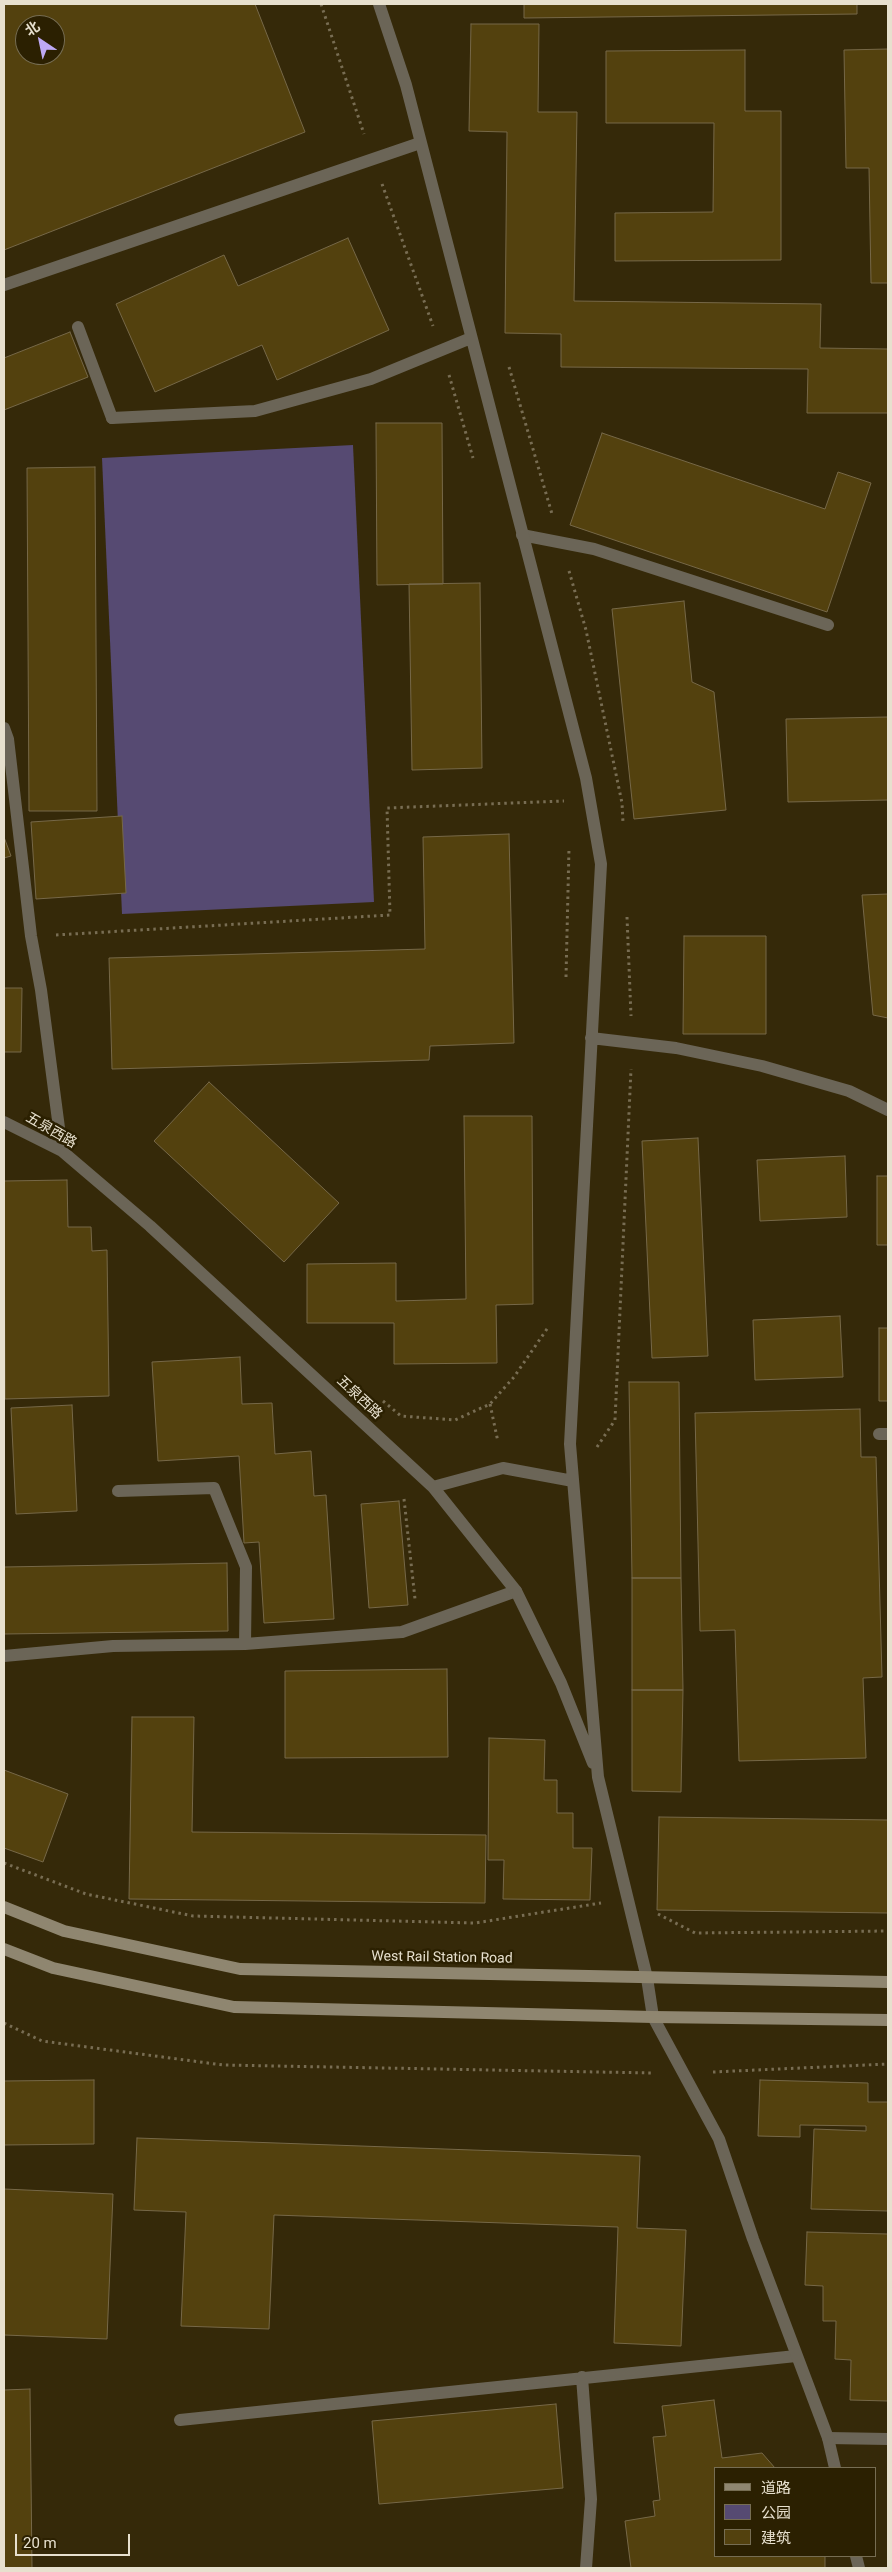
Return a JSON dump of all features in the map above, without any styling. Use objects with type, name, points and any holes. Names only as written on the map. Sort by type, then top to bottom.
[{"type":"main road","name":"West Rail Station Road","points":[[4,1907],[64,1931],[240,1969],[888,1982]]},
{"type":"main road","points":[[4,1949],[52,1968],[234,2007],[653,2017],[888,2020]]},
{"type":"street","points":[[379,4],[406,85],[472,338],[590,800],[601,864],[570,1444],[598,1777],[647,1978],[653,2017],[719,2139],[796,2356],[828,2438],[835,2467]]},
{"type":"street","points":[[4,285],[420,143]]},
{"type":"street","points":[[78,327],[112,418],[255,411],[371,380],[472,338]]},
{"type":"street","points":[[522,535],[594,549],[828,626]]},
{"type":"street","points":[[4,728],[8,739],[31,936],[62,1151]]},
{"type":"street","points":[[591,1038],[676,1048],[762,1066],[849,1091],[888,1110]]},
{"type":"street","name":"五泉西路","points":[[4,1122],[62,1151],[150,1226],[433,1487],[516,1591],[561,1683],[598,1777]]},
{"type":"street","points":[[433,1487],[504,1468],[574,1482]]},
{"type":"street","points":[[118,1491],[214,1488],[246,1567],[246,1644]]},
{"type":"street","points":[[4,1656],[113,1646],[246,1644],[402,1632],[516,1591]]},
{"type":"street","points":[[180,2420],[796,2356]]},
{"type":"street","points":[[582,2378],[590,2498],[586,2568]]},
{"type":"street","points":[[828,2438],[888,2439]]},
{"type":"path","points":[[321,4],[373,160],[442,350],[475,466]]},
{"type":"path","points":[[31,936],[390,915],[387,808],[590,800]]},
{"type":"path","points":[[566,984],[569,839]]},
{"type":"path","points":[[378,1397],[401,1416],[455,1420],[490,1404],[514,1377],[554,1319]]},
{"type":"path","points":[[490,1404],[504,1468]]},
{"type":"path","points":[[399,1494],[405,1501],[415,1604],[402,1632]]},
{"type":"path","points":[[4,1863],[86,1894],[193,1916],[475,1923],[628,1899],[695,1933],[888,1931]]},
{"type":"path","points":[[4,2023],[42,2041],[223,2065],[684,2074],[888,2064]]},
{"type":"green space","points":[[353,445],[374,902],[122,914],[102,458]]},
{"type":"building","points":[[4,4],[255,4],[305,132],[4,250]]},
{"type":"building","points":[[524,4],[857,4],[857,14],[524,18]]},
{"type":"building","points":[[471,24],[539,24],[538,112],[577,112],[574,301],[821,304],[820,348],[888,349],[888,413],[807,413],[808,369],[561,367],[561,334],[505,333],[507,132],[469,131]]},
{"type":"building","points":[[888,49],[888,283],[871,283],[869,168],[846,168],[844,50]]},
{"type":"building","points":[[745,50],[745,111],[781,111],[781,260],[615,261],[615,213],[713,212],[714,123],[606,123],[606,51]]},
{"type":"building","points":[[348,238],[389,330],[277,380],[262,345],[155,392],[116,304],[224,255],[238,286]]},
{"type":"building","points":[[70,332],[88,377],[4,410],[4,358]]},
{"type":"building","points":[[376,423],[442,423],[443,584],[377,585]]},
{"type":"building","points":[[602,433],[825,509],[838,472],[871,483],[827,612],[570,525]]},
{"type":"building","points":[[95,467],[97,811],[29,811],[27,468]]},
{"type":"building","points":[[480,583],[482,768],[412,770],[409,584]]},
{"type":"building","points":[[684,601],[692,682],[714,692],[726,810],[634,819],[612,609]]},
{"type":"building","points":[[888,717],[888,800],[788,802],[786,719]]},
{"type":"building","points":[[122,816],[126,893],[36,899],[31,822]]},
{"type":"building","points":[[509,834],[514,1043],[430,1046],[429,1060],[112,1069],[109,958],[425,949],[423,837]]},
{"type":"building","points":[[4,837],[11,856],[4,858]]},
{"type":"building","points":[[888,894],[888,1018],[873,1015],[862,895]]},
{"type":"building","points":[[684,936],[766,936],[766,1034],[683,1034]]},
{"type":"building","points":[[4,988],[22,988],[21,1052],[4,1052]]},
{"type":"building","points":[[209,1082],[339,1203],[284,1262],[154,1141]]},
{"type":"building","points":[[464,1116],[532,1116],[533,1304],[496,1305],[497,1363],[394,1364],[394,1323],[307,1323],[307,1264],[396,1263],[396,1301],[466,1299]]},
{"type":"building","points":[[698,1138],[708,1356],[652,1358],[642,1141]]},
{"type":"building","points":[[845,1156],[847,1217],[760,1221],[757,1160]]},
{"type":"building","points":[[877,1176],[888,1176],[888,1245],[877,1245]]},
{"type":"building","points":[[67,1180],[68,1227],[91,1227],[92,1251],[107,1250],[109,1396],[5,1399],[4,1181]]},
{"type":"building","points":[[840,1316],[843,1377],[755,1380],[753,1320]]},
{"type":"building","points":[[879,1328],[888,1328],[888,1401],[879,1401]]},
{"type":"building","points":[[240,1357],[242,1404],[272,1403],[275,1454],[311,1451],[314,1496],[326,1495],[334,1619],[264,1623],[259,1542],[244,1543],[239,1456],[158,1461],[152,1362]]},
{"type":"building","points":[[629,1382],[679,1382],[681,1578],[632,1578]]},
{"type":"building","points":[[72,1405],[77,1511],[16,1514],[11,1408]]},
{"type":"building","points":[[860,1409],[861,1457],[876,1457],[882,1677],[863,1678],[866,1758],[739,1761],[735,1630],[700,1631],[695,1413]]},
{"type":"building","points":[[399,1501],[408,1605],[369,1608],[361,1504]]},
{"type":"building","points":[[227,1563],[228,1631],[4,1634],[4,1567]]},
{"type":"building","points":[[632,1578],[681,1578],[683,1690],[632,1690]]},
{"type":"building","points":[[447,1669],[448,1757],[285,1758],[285,1671]]},
{"type":"building","points":[[632,1690],[683,1690],[681,1792],[632,1791]]},
{"type":"building","points":[[132,1717],[194,1717],[192,1832],[486,1835],[485,1903],[129,1899]]},
{"type":"building","points":[[489,1738],[545,1740],[544,1780],[557,1780],[557,1813],[573,1813],[573,1848],[592,1848],[590,1900],[503,1899],[504,1860],[488,1860]]},
{"type":"building","points":[[4,1770],[68,1794],[43,1862],[4,1848]]},
{"type":"building","points":[[659,1817],[888,1820],[888,1913],[657,1910]]},
{"type":"building","points":[[94,2080],[94,2144],[4,2145],[4,2081]]},
{"type":"building","points":[[760,2080],[868,2083],[868,2102],[888,2102],[888,2211],[811,2209],[814,2129],[866,2131],[866,2126],[800,2125],[800,2137],[758,2136]]},
{"type":"building","points":[[137,2138],[640,2156],[637,2228],[686,2230],[681,2346],[614,2343],[618,2227],[274,2215],[269,2329],[181,2326],[186,2212],[134,2210]]},
{"type":"building","points":[[4,2189],[113,2194],[107,2339],[4,2335]]},
{"type":"building","points":[[807,2232],[888,2234],[888,2401],[850,2400],[851,2360],[835,2359],[836,2321],[823,2321],[823,2286],[805,2285]]},
{"type":"building","points":[[30,2389],[32,2568],[4,2568],[4,2390]]},
{"type":"building","points":[[714,2400],[722,2458],[762,2453],[774,2467],[714,2467],[714,2557],[825,2557],[825,2568],[631,2568],[625,2521],[655,2516],[653,2501],[660,2500],[653,2437],[666,2436],[662,2406]]},
{"type":"building","points":[[556,2404],[563,2488],[379,2504],[372,2421]]}]
